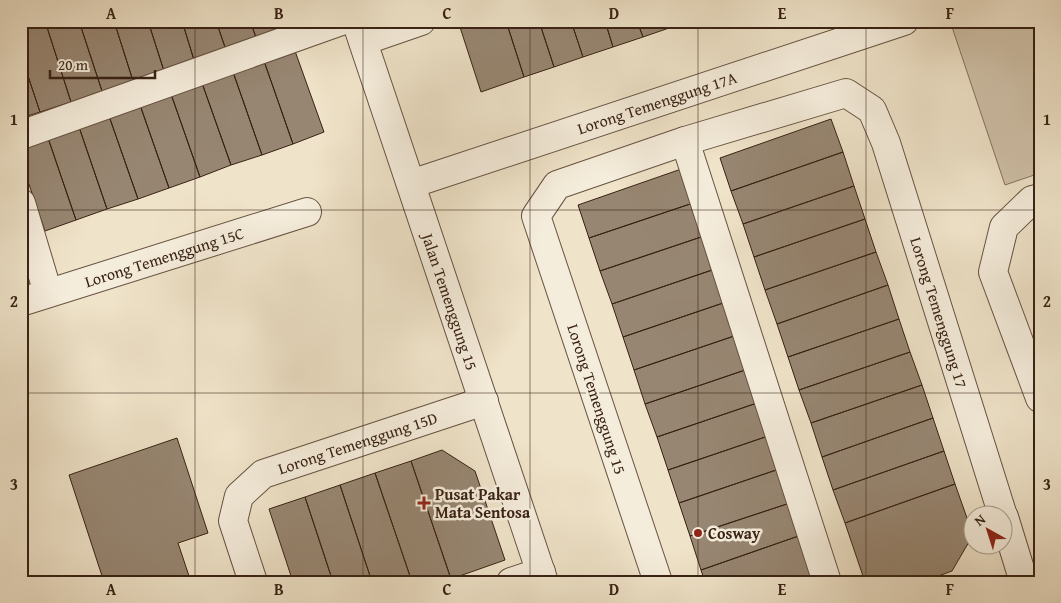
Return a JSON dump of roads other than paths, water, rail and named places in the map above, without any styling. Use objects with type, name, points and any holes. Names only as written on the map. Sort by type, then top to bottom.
[{"type":"street","points":[[21,135],[341,21]]},
{"type":"street","points":[[360,31],[421,21]]},
{"type":"street","name":"Lorong Temenggung 17A","points":[[411,184],[904,21]]},
{"type":"street","name":"Jalan Temenggung 15","points":[[360,31],[543,577]]},
{"type":"street","name":"Lorong Temenggung 17","points":[[685,141],[846,93],[872,110],[886,143],[1000,506]]},
{"type":"street","points":[[685,141],[827,582]]},
{"type":"street","name":"Lorong Temenggung 15","points":[[658,582],[536,216],[557,185],[685,141]]},
{"type":"street","points":[[1040,198],[1032,200],[1004,227],[993,272],[1040,398]]},
{"type":"street","points":[[21,203],[48,293]]},
{"type":"street","name":"Lorong Temenggung 15C","points":[[21,302],[307,212]]},
{"type":"street","name":"Lorong Temenggung 15D","points":[[253,582],[233,522],[239,496],[263,474],[484,401]]},
{"type":"street","name":"Lorong Temenggung 17","points":[[1014,551],[1024,582]]},
{"type":"street","points":[[511,582],[543,577]]},
{"type":"place","name":"Pusat Pakar Mata Sentosa","points":[[424,503]]},
{"type":"place","name":"Cosway","points":[[698,533]]}]
